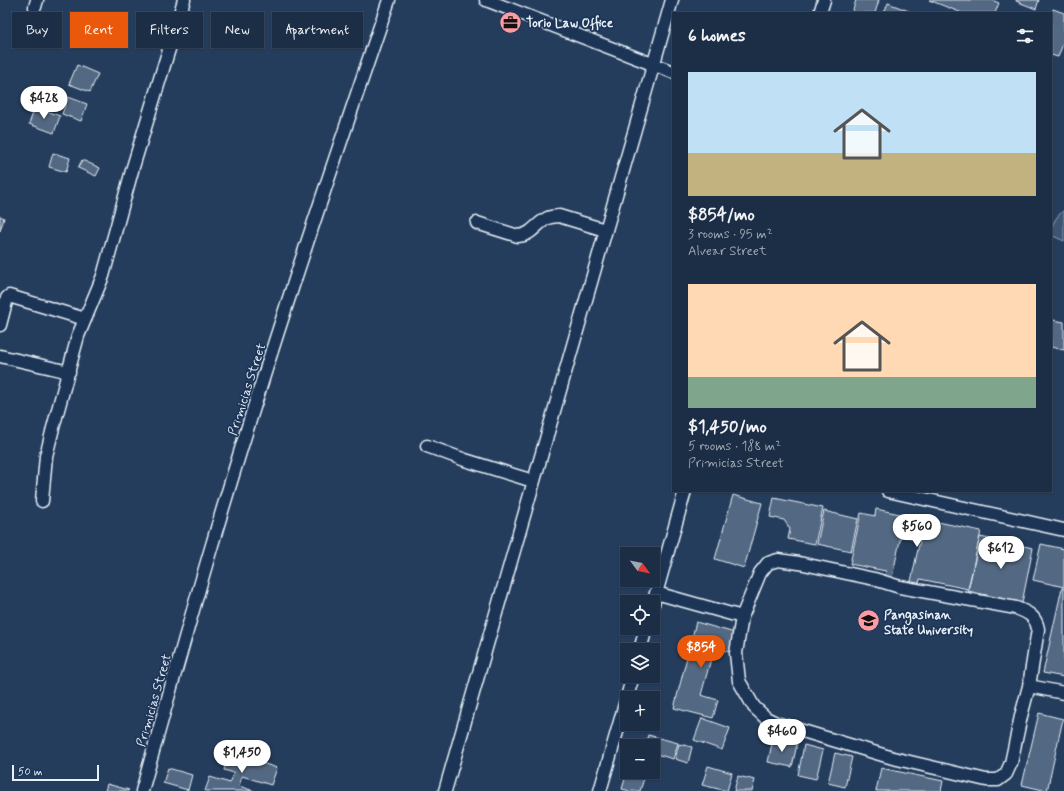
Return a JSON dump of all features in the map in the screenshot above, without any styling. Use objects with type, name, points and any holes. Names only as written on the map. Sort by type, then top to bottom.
[{"type":"street","points":[[42,501],[46,456],[78,336],[103,276],[133,167],[184,0]]},
{"type":"street","name":"Primicias Street","points":[[142,791],[210,554],[250,423],[329,175],[389,0]]},
{"type":"street","points":[[486,0],[672,72]]},
{"type":"street","points":[[445,791],[672,0]]},
{"type":"street","points":[[820,12],[824,0]]},
{"type":"street","points":[[477,223],[518,236],[524,236],[545,219],[559,216],[606,230]]},
{"type":"street","points":[[0,325],[7,298],[9,296],[85,319]]},
{"type":"street","points":[[0,356],[68,372]]},
{"type":"street","points":[[427,446],[465,460],[533,481]]},
{"type":"street","points":[[656,595],[685,492]]},
{"type":"street","points":[[893,492],[1064,530]]},
{"type":"street","points":[[778,560],[874,579],[900,587],[1016,608],[1028,612],[1037,622],[1038,629],[1029,686],[1011,763],[1006,774],[998,780],[986,780],[893,758],[776,723],[766,718],[754,707],[739,681],[736,653],[742,617],[760,573],[768,563],[778,560]]},
{"type":"street","points":[[660,600],[742,617]]},
{"type":"street","points":[[600,791],[631,683]]},
{"type":"street","points":[[1029,686],[1064,693]]},
{"type":"shaded area","points":[[1064,210],[1064,241],[1052,235],[1054,221]]},
{"type":"building","points":[[856,0],[879,0],[875,12],[852,12]]},
{"type":"building","points":[[929,0],[992,0],[999,3],[995,12],[959,12]]},
{"type":"building","points":[[1016,0],[1039,0],[1036,9]]},
{"type":"building","points":[[888,3],[911,12],[884,12]]},
{"type":"building","points":[[1053,9],[1064,13],[1064,41],[1058,57],[1052,55]]},
{"type":"building","points":[[77,65],[98,74],[90,92],[69,84]]},
{"type":"building","points":[[40,90],[53,94],[49,106],[36,102]]},
{"type":"building","points":[[68,97],[87,104],[81,121],[62,114]]},
{"type":"building","points":[[35,107],[60,116],[54,133],[29,124]]},
{"type":"building","points":[[53,153],[70,158],[66,172],[49,167]]},
{"type":"building","points":[[82,160],[100,168],[96,176],[78,168]]},
{"type":"building","points":[[0,216],[4,218],[0,231]]},
{"type":"building","points":[[1053,320],[1064,322],[1064,350],[1052,347]]},
{"type":"building","points":[[733,495],[762,503],[744,568],[715,559]]},
{"type":"building","points":[[774,498],[823,508],[815,544],[788,539],[790,529],[784,520],[770,517]]},
{"type":"building","points":[[876,509],[981,531],[968,589],[920,579],[918,587],[910,586],[920,540],[901,536],[891,582],[884,580],[886,571],[850,564],[861,513],[875,516]]},
{"type":"building","points":[[824,511],[858,519],[851,551],[817,544]]},
{"type":"building","points":[[980,537],[1033,548],[1022,603],[968,591]]},
{"type":"building","points":[[1041,544],[1064,549],[1064,587],[1033,580]]},
{"type":"building","points":[[1062,588],[1064,588],[1064,677],[1043,673]]},
{"type":"building","points":[[696,622],[735,633],[730,652],[714,648],[701,695],[718,700],[713,718],[674,708]]},
{"type":"building","points":[[1039,713],[1063,719],[1047,791],[1022,785]]},
{"type":"building","points":[[702,718],[730,728],[722,750],[694,740]]},
{"type":"building","points":[[648,735],[678,743],[673,759],[660,755],[660,739],[647,739]]},
{"type":"building","points":[[773,739],[797,744],[792,767],[768,762]]},
{"type":"building","points":[[679,744],[692,747],[688,763],[675,759]]},
{"type":"building","points":[[804,745],[823,750],[816,779],[798,775]]},
{"type":"building","points":[[229,752],[277,768],[271,785],[242,776],[239,786],[254,791],[205,791],[210,777],[230,783],[234,773],[224,770]]},
{"type":"building","points":[[835,753],[852,757],[845,787],[828,783]]},
{"type":"building","points":[[708,766],[732,773],[727,791],[702,785]]},
{"type":"building","points":[[168,768],[192,775],[188,790],[163,783]]},
{"type":"building","points":[[881,768],[943,781],[941,791],[876,791]]},
{"type":"building","points":[[738,776],[755,780],[752,791],[734,791]]},
{"type":"building","points":[[625,779],[644,779],[640,791],[622,789]]},
{"type":"building","points":[[107,784],[129,790],[105,791]]},
{"type":"place","name":"Torio Law Office","points":[[510,22]]},
{"type":"place","name":"Pangasinan State University","points":[[868,621]]}]
